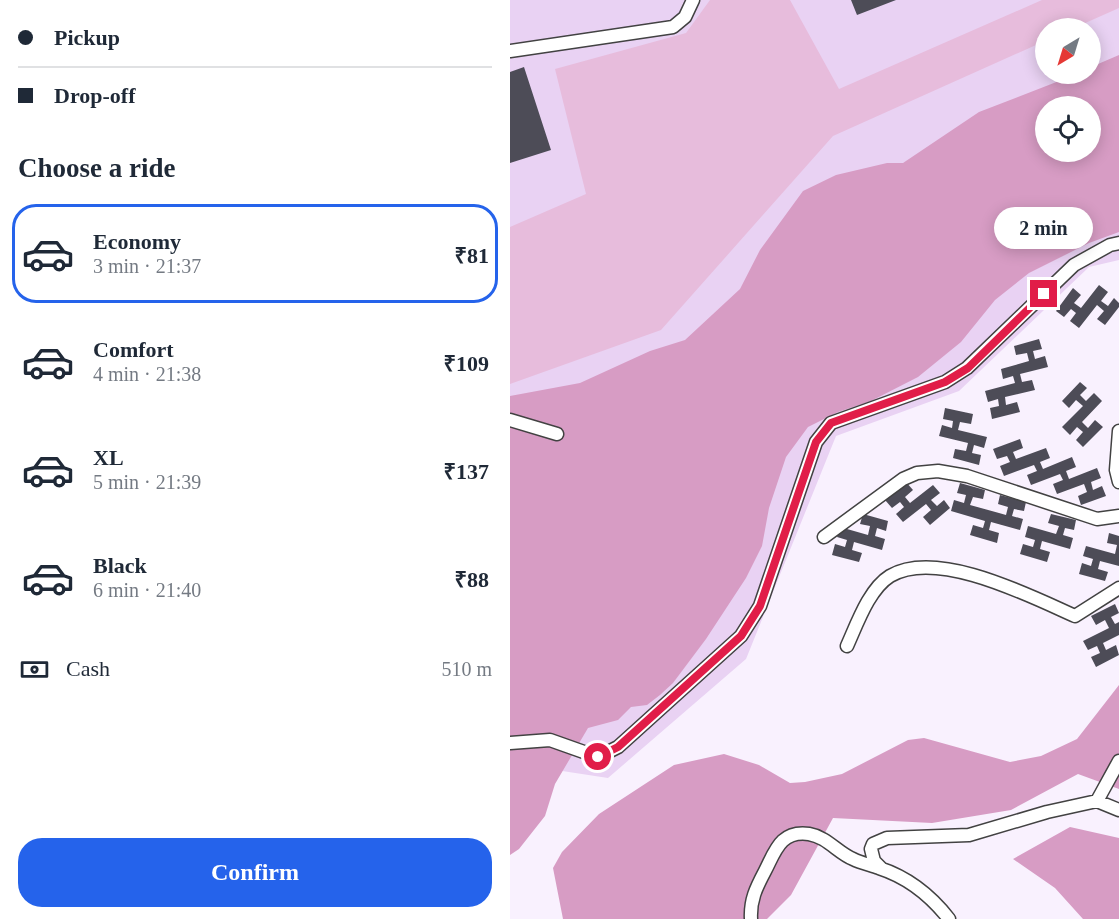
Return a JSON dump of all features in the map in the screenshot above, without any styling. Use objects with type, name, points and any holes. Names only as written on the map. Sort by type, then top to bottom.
[{"type":"street","points":[[510,51],[673,27],[685,17],[693,0]]},
{"type":"street","points":[[510,743],[550,740],[598,757],[618,747],[741,636],[760,606],[816,442],[831,423],[945,382],[968,368],[1074,265],[1110,245],[1119,243]]},
{"type":"street","points":[[510,420],[557,434]]},
{"type":"street","points":[[1119,430],[1116,460],[1119,482]]},
{"type":"street","points":[[824,537],[903,479],[917,473],[938,471],[966,476],[1096,519],[1119,516]]},
{"type":"street","points":[[847,646],[858,620],[877,590],[890,576],[904,570],[917,568],[975,573],[1075,616],[1119,588]]},
{"type":"street","points":[[1097,801],[1119,761]]},
{"type":"street","points":[[881,868],[874,861],[871,849],[878,841],[888,838],[969,835],[1047,812],[1097,801],[1119,810]]},
{"type":"street","points":[[751,919],[752,896],[773,851],[782,841],[795,835],[818,836],[852,859],[881,868],[917,888],[939,906],[949,919]]},
{"type":"shaded area","points":[[510,0],[1119,0],[1119,260],[1089,267],[959,391],[836,436],[746,659],[608,778],[510,763]]},
{"type":"shaded area","points":[[710,0],[790,0],[839,89],[1042,0],[1119,0],[1119,8],[1096,18],[1035,18],[1035,45],[833,136],[661,330],[510,384],[510,227],[586,194],[555,69],[686,33]]},
{"type":"shaded area","points":[[1119,55],[1119,232],[1089,243],[1029,273],[995,300],[961,342],[918,377],[871,401],[838,412],[808,427],[786,457],[769,508],[762,546],[746,578],[706,639],[673,683],[647,705],[631,707],[618,720],[588,728],[555,784],[545,816],[519,849],[510,855],[510,396],[580,383],[650,351],[685,340],[740,289],[760,250],[803,191],[836,175],[887,163],[903,163],[979,112],[1051,84],[1101,84],[1101,63]]},
{"type":"shaded area","points":[[1119,685],[1119,789],[1078,774],[1011,810],[932,823],[833,818],[791,895],[767,919],[563,919],[553,868],[562,852],[599,814],[674,765],[724,754],[759,765],[790,783],[805,782],[842,774],[908,740],[924,738],[1010,762],[1041,756],[1077,739]]},
{"type":"shaded area","points":[[1070,827],[1119,838],[1119,919],[1083,919],[1055,888],[1013,859]]},
{"type":"building","points":[[851,0],[896,0],[857,15]]},
{"type":"building","points":[[524,67],[551,150],[510,163],[510,72]]},
{"type":"building","points":[[1099,285],[1108,292],[1101,301],[1108,306],[1114,298],[1119,303],[1119,307],[1105,325],[1097,319],[1104,311],[1097,305],[1079,328],[1070,321],[1076,313],[1071,309],[1064,317],[1056,311],[1073,288],[1081,295],[1074,303],[1081,308]]},
{"type":"building","points":[[1039,339],[1042,349],[1033,351],[1035,359],[1045,356],[1048,367],[1020,374],[1022,382],[1032,380],[1035,390],[1005,397],[1006,405],[1017,402],[1020,412],[992,419],[990,408],[999,406],[998,399],[988,402],[985,391],[1015,383],[1013,376],[1003,379],[1001,369],[1029,361],[1027,353],[1016,355],[1014,346]]},
{"type":"building","points":[[1080,382],[1087,388],[1080,395],[1086,401],[1094,393],[1102,401],[1082,422],[1088,428],[1095,420],[1103,427],[1083,447],[1076,440],[1083,432],[1077,427],[1070,435],[1062,427],[1083,406],[1076,400],[1069,408],[1062,401]]},
{"type":"building","points":[[945,408],[973,414],[971,424],[960,422],[958,430],[987,437],[984,448],[974,445],[972,453],[981,455],[979,465],[953,458],[955,449],[966,451],[968,443],[939,436],[942,425],[952,428],[953,421],[943,419]]},
{"type":"building","points":[[1020,439],[1023,448],[1013,452],[1016,459],[1046,448],[1050,458],[1040,462],[1043,469],[1072,457],[1076,467],[1066,471],[1069,479],[1097,468],[1101,478],[1091,482],[1093,490],[1102,486],[1106,496],[1081,505],[1078,496],[1087,492],[1084,484],[1057,494],[1053,484],[1063,480],[1060,474],[1031,485],[1027,475],[1037,471],[1034,465],[1004,476],[1000,466],[1010,462],[1007,456],[997,459],[993,449]]},
{"type":"building","points":[[906,482],[913,490],[905,497],[910,503],[933,485],[940,493],[931,500],[937,506],[944,500],[950,508],[930,525],[923,517],[931,510],[926,504],[903,522],[896,514],[904,507],[900,502],[892,508],[885,500]]},
{"type":"building","points":[[960,483],[985,490],[983,499],[973,497],[970,505],[1006,515],[1008,507],[998,504],[1000,495],[1026,502],[1024,511],[1014,509],[1012,516],[1023,519],[1020,530],[991,522],[989,530],[999,533],[997,543],[970,535],[973,525],[983,528],[985,521],[951,511],[954,500],[964,503],[966,495],[957,493]]},
{"type":"building","points":[[863,514],[888,521],[886,531],[877,528],[875,536],[885,539],[882,550],[854,542],[852,550],[862,553],[859,562],[832,555],[835,544],[845,547],[847,540],[837,537],[840,527],[868,535],[870,526],[860,524]]},
{"type":"building","points":[[1051,514],[1076,520],[1074,530],[1065,528],[1063,535],[1073,538],[1070,549],[1042,541],[1040,549],[1050,552],[1047,562],[1020,554],[1023,544],[1033,547],[1035,540],[1025,537],[1028,526],[1056,534],[1059,526],[1048,523]]},
{"type":"building","points":[[1109,533],[1119,536],[1119,566],[1100,561],[1098,569],[1108,572],[1105,581],[1079,574],[1082,563],[1091,566],[1093,559],[1083,556],[1086,546],[1115,554],[1117,545],[1107,543]]},
{"type":"building","points":[[1115,604],[1119,613],[1111,617],[1115,624],[1119,622],[1119,635],[1103,643],[1106,650],[1116,645],[1119,655],[1096,667],[1091,657],[1100,653],[1097,646],[1088,650],[1083,641],[1109,628],[1105,620],[1096,625],[1091,616]]},
{"type":"route","points":[[598,757],[618,747],[741,636],[760,606],[816,442],[831,423],[945,382],[968,368],[1044,294]]}]
